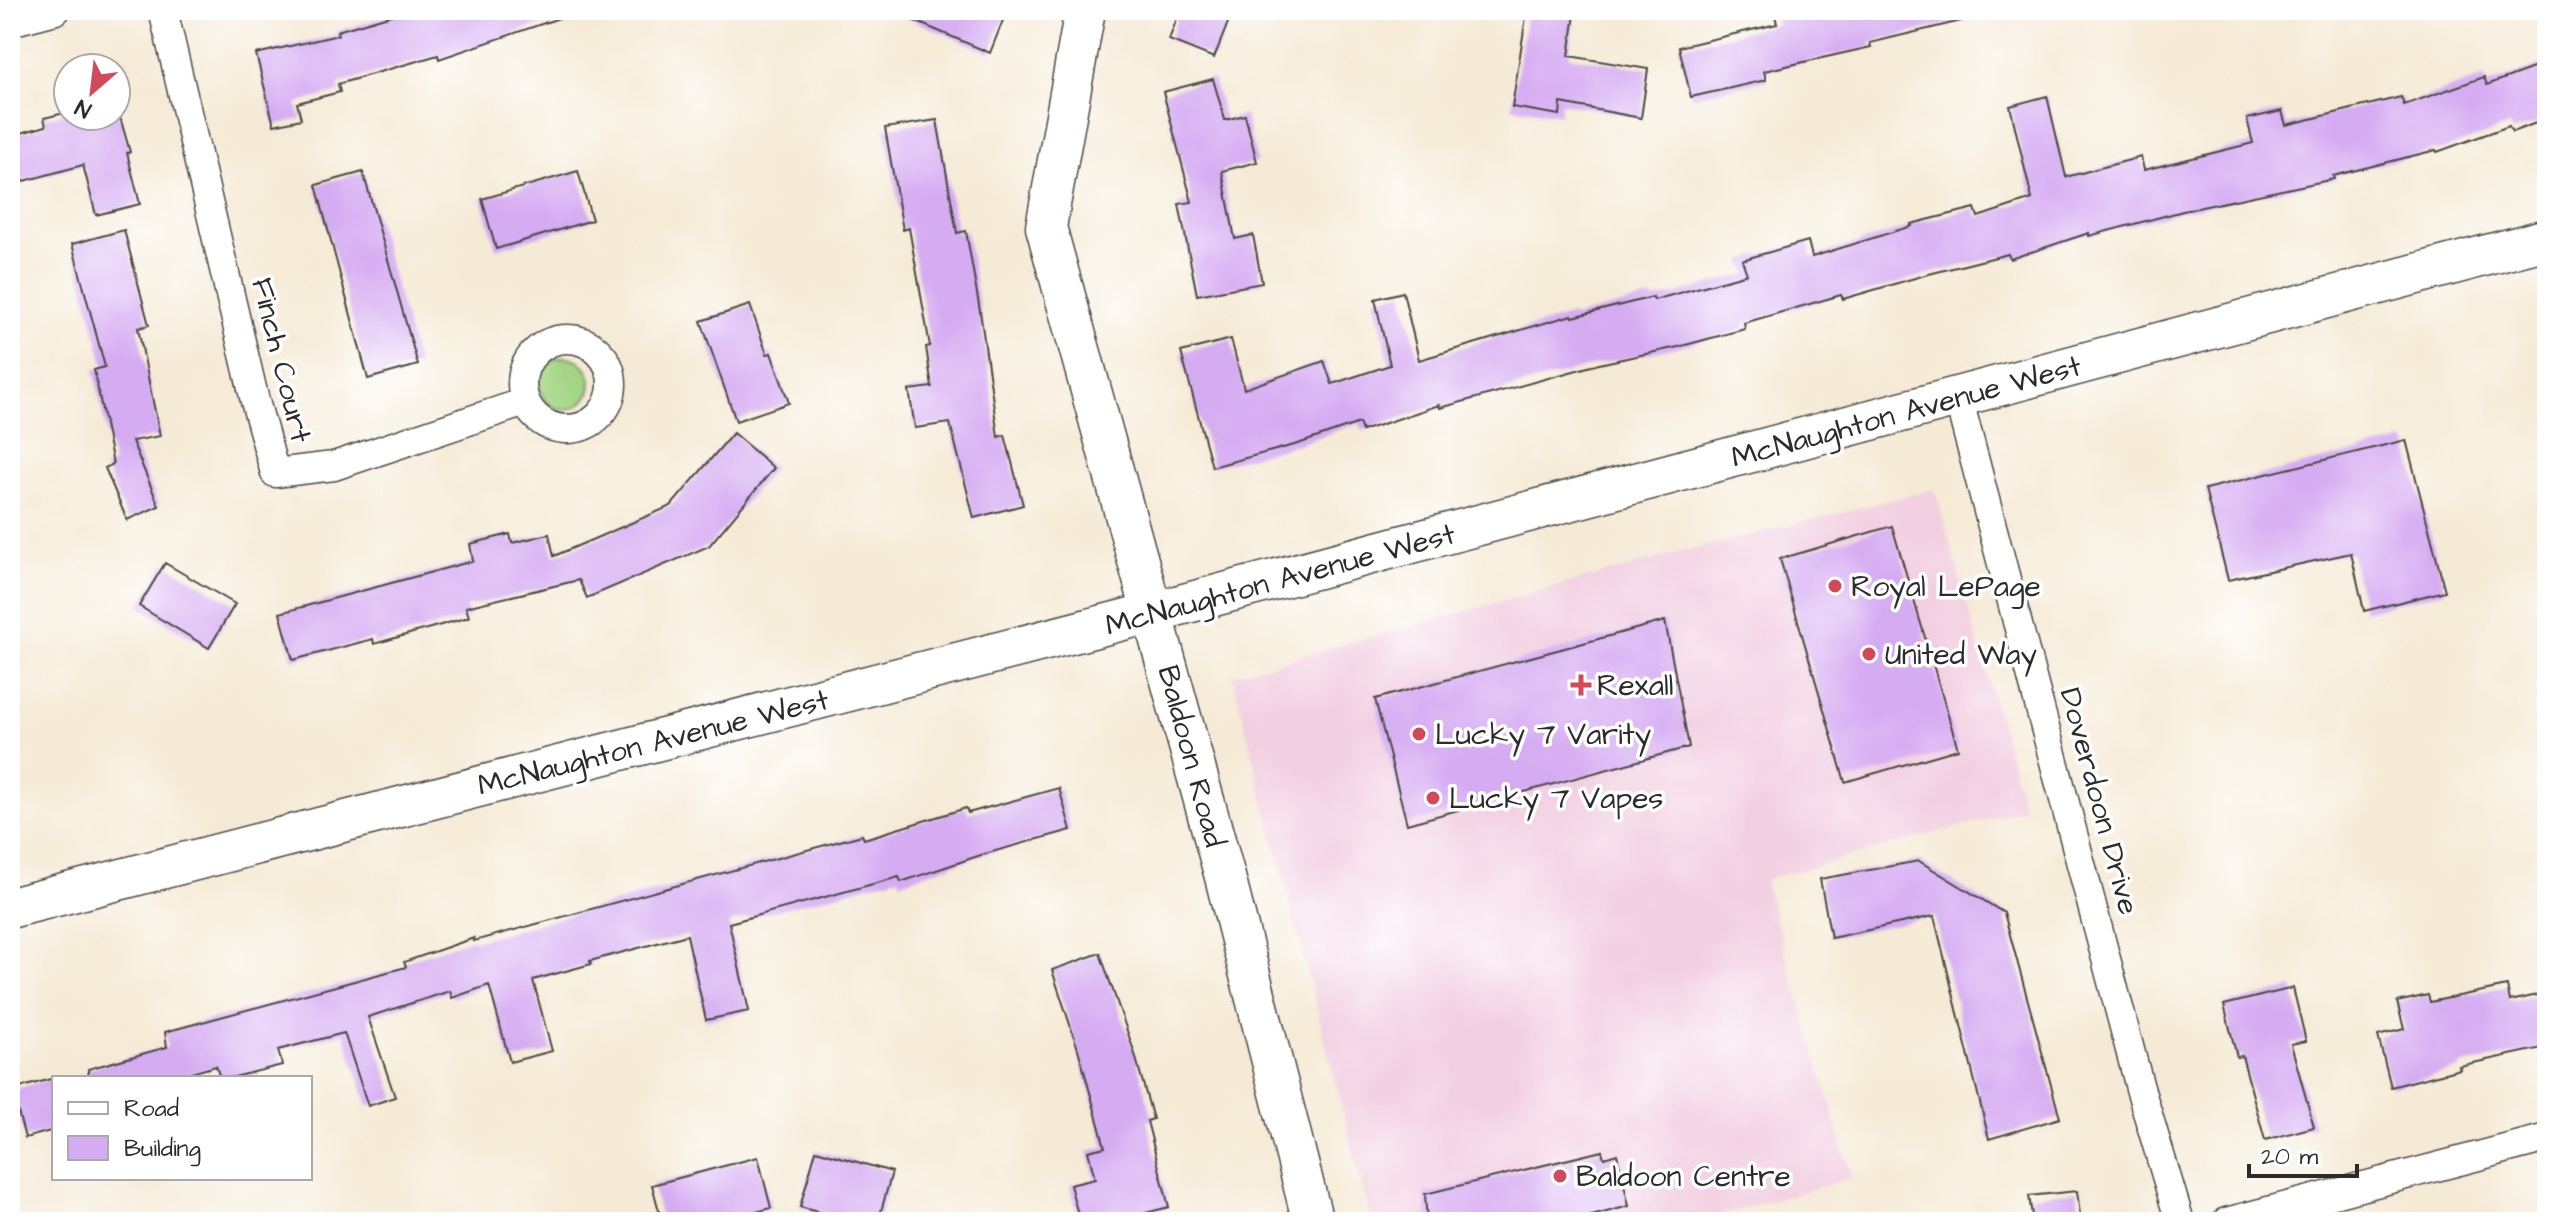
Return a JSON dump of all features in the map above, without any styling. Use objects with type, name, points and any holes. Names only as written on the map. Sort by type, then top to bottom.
[{"type":"main road","name":"Baldoon Road","points":[[1085,10],[1046,227],[1154,612],[1313,1222]]},
{"type":"main road","name":"McNaughton Avenue West","points":[[10,908],[1154,612],[2547,239]]},
{"type":"street","points":[[10,22],[56,10]]},
{"type":"street","name":"Finch Court","points":[[163,10],[255,401],[275,473],[334,466],[525,402]]},
{"type":"street","name":"Doverdoon Drive","points":[[1958,397],[2136,1074],[2180,1222]]},
{"type":"street","points":[[2226,1222],[2547,1138]]},
{"type":"shaded area","points":[[1935,489],[2024,809],[1764,880],[1852,1178],[1695,1222],[1371,1222],[1232,675],[1683,552]]},
{"type":"green space","points":[[565,357],[583,365],[591,383],[583,401],[565,409],[547,401],[539,383],[547,365]]},
{"type":"building","points":[[409,10],[568,10],[568,15],[439,59],[438,55],[338,84],[340,92],[297,103],[301,119],[274,125],[256,54],[338,35],[337,31]]},
{"type":"building","points":[[889,10],[1007,10],[990,53]]},
{"type":"building","points":[[1180,10],[1233,10],[1214,58],[1169,40]]},
{"type":"building","points":[[1527,10],[1575,14],[1569,56],[1648,69],[1641,118],[1561,103],[1560,115],[1512,107]]},
{"type":"building","points":[[1799,10],[1960,10],[1961,21],[1870,43],[1871,47],[1764,71],[1766,80],[1691,97],[1679,47],[1777,24],[1775,15]]},
{"type":"building","points":[[2547,63],[2547,119],[2512,132],[2509,126],[2437,152],[2333,176],[2334,179],[2183,211],[2089,236],[2089,233],[2010,259],[2008,254],[1843,299],[1841,295],[1744,323],[1745,329],[1599,364],[1440,408],[1439,405],[1362,431],[1359,423],[1298,444],[1212,467],[1181,352],[1231,339],[1244,389],[1324,361],[1332,384],[1390,365],[1375,299],[1403,292],[1419,360],[1572,315],[1653,297],[1654,300],[1747,274],[1742,260],[1808,241],[1812,257],[1911,224],[1975,208],[1978,217],[2032,199],[2010,106],[2047,96],[2066,177],[2141,157],[2144,170],[2253,143],[2247,119],[2282,111],[2286,125],[2401,97],[2404,105],[2484,77],[2487,85]]},
{"type":"building","points":[[1213,79],[1225,120],[1245,115],[1257,162],[1222,171],[1235,239],[1253,235],[1262,283],[1197,295],[1179,204],[1192,202],[1163,92]]},
{"type":"building","points":[[52,116],[52,132],[124,132],[140,204],[96,215],[83,165],[10,185],[10,136],[46,126],[44,118]]},
{"type":"building","points":[[937,120],[957,233],[966,231],[998,437],[1005,435],[1023,505],[974,518],[950,423],[915,428],[909,390],[932,387],[926,347],[930,346],[909,228],[903,230],[885,128]]},
{"type":"building","points":[[578,171],[592,220],[496,249],[482,199]]},
{"type":"building","points":[[363,172],[418,365],[368,379],[316,185]]},
{"type":"building","points":[[124,230],[149,325],[138,328],[160,436],[132,441],[159,506],[127,520],[105,468],[113,464],[94,370],[105,367],[72,244]]},
{"type":"building","points":[[750,305],[789,403],[736,421],[701,321]]},
{"type":"building","points":[[733,433],[774,468],[709,546],[587,598],[579,580],[466,607],[469,617],[374,644],[373,639],[293,660],[280,613],[473,561],[470,544],[510,534],[512,543],[549,534],[554,556],[671,506]]},
{"type":"building","points":[[2406,440],[2445,591],[2364,611],[2351,553],[2228,580],[2205,489]]},
{"type":"building","name":"United Way","points":[[1892,526],[1958,749],[1845,782],[1780,559]]},
{"type":"building","points":[[165,563],[235,604],[209,648],[139,606]]},
{"type":"building","points":[[1665,621],[1689,747],[1407,824],[1375,699]]},
{"type":"building","points":[[1059,788],[1071,830],[981,855],[901,882],[899,877],[729,923],[749,1011],[706,1020],[687,935],[533,980],[552,1051],[510,1062],[489,985],[452,998],[450,991],[368,1017],[395,1097],[368,1106],[344,1033],[278,1050],[282,1065],[238,1076],[219,1076],[216,1066],[180,1076],[89,1076],[88,1069],[167,1047],[165,1032],[406,967],[404,962],[474,938],[474,941],[862,835],[864,839],[966,808],[968,813]]},
{"type":"building","points":[[1919,861],[2004,913],[2060,1118],[1989,1139],[1934,916],[1831,938],[1820,879]]},
{"type":"building","points":[[1100,953],[1134,1051],[1153,1119],[1147,1121],[1169,1207],[1110,1222],[1080,1222],[1070,1185],[1095,1179],[1088,1151],[1105,1147],[1052,970]]},
{"type":"building","points":[[2507,986],[2510,1001],[2547,993],[2547,1047],[2459,1066],[2460,1069],[2391,1087],[2378,1036],[2404,1029],[2397,1002],[2428,995],[2430,1002]]},
{"type":"building","points":[[2293,988],[2306,1041],[2291,1044],[2314,1127],[2265,1140],[2242,1056],[2237,1057],[2224,1005]]},
{"type":"building","points":[[52,1079],[52,1131],[25,1138],[12,1090]]},
{"type":"building","points":[[816,1150],[892,1172],[878,1222],[852,1222],[800,1207]]},
{"type":"building","name":"Baldoon Centre","points":[[1602,1151],[1604,1158],[1617,1154],[1629,1206],[1569,1222],[1427,1222],[1425,1194]]},
{"type":"building","points":[[758,1157],[771,1208],[719,1222],[662,1222],[652,1185]]},
{"type":"building","points":[[2077,1191],[2081,1222],[2033,1222],[2029,1196]]},
{"type":"place","name":"Royal LePage","points":[[1835,586]]},
{"type":"place","name":"United Way","points":[[1869,654]]},
{"type":"place","name":"Rexall","points":[[1581,685]]},
{"type":"place","name":"Lucky 7 Varity","points":[[1419,734]]},
{"type":"place","name":"Lucky 7 Vapes","points":[[1433,798]]},
{"type":"place","name":"Baldoon Centre","points":[[1560,1176]]}]
